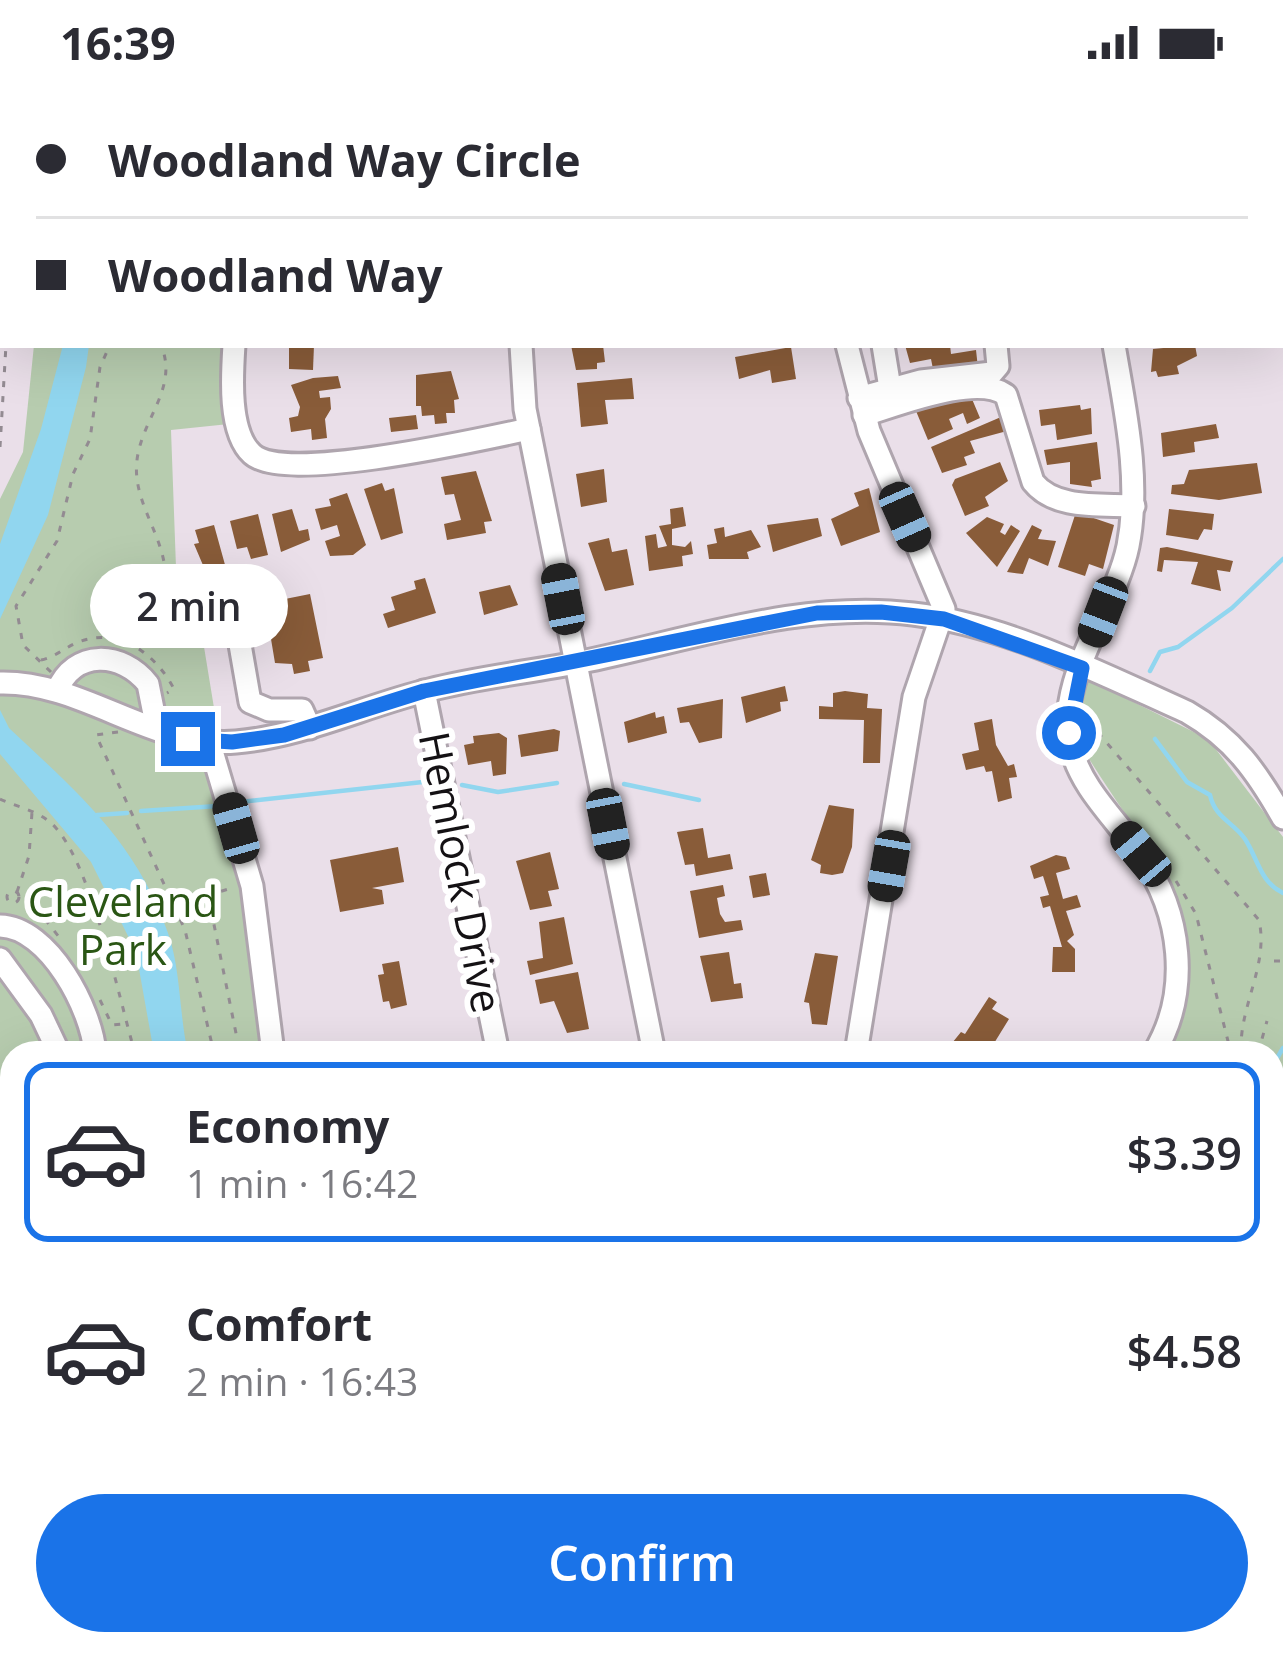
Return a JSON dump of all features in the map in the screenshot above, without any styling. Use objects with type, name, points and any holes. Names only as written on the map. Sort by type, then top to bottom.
[{"type":"street","points":[[234,348],[241,435],[253,456],[265,463],[299,466],[364,459],[529,429]]},
{"type":"street","points":[[520,348],[529,429],[652,1041]]},
{"type":"street","points":[[848,348],[861,406],[941,596],[944,619],[914,697],[858,1041]]},
{"type":"street","points":[[883,348],[890,388]]},
{"type":"street","points":[[861,406],[890,388],[992,373],[998,366],[996,348]]},
{"type":"street","points":[[1114,348],[1134,506],[1127,550],[1070,711],[1071,748],[1083,777],[1145,862],[1172,928],[1179,968],[1175,1011],[1160,1041]]},
{"type":"street","points":[[861,406],[969,387],[996,387],[1006,395],[1033,482],[1042,494],[1058,501],[1134,506]]},
{"type":"street","points":[[2,683],[60,683],[157,730],[232,742],[310,728],[424,691],[817,613],[881,612],[944,619],[1082,668],[1217,730],[1249,760],[1283,818]]},
{"type":"street","points":[[236,616],[250,702],[269,710],[302,710],[310,728]]},
{"type":"street","points":[[60,683],[82,662],[100,658],[127,664],[154,695],[157,730]]},
{"type":"street","name":"Hemlock Drive","points":[[424,691],[496,1041]]},
{"type":"street","points":[[209,741],[251,883],[271,1041]]},
{"type":"street","points":[[6,920],[35,940],[86,1013],[94,1041]]},
{"type":"street","points":[[0,959],[40,1015],[52,1041]]},
{"type":"path","points":[[0,447],[6,348]]},
{"type":"path","points":[[60,683],[23,646],[15,618],[22,593],[57,541],[74,474],[90,439],[100,367],[109,348]]},
{"type":"path","points":[[129,625],[130,613],[162,580],[165,569],[140,497],[137,460],[165,390],[168,372],[162,348]]},
{"type":"path","points":[[1070,711],[1085,718],[1259,920],[1264,945],[1247,992],[1242,1041]]},
{"type":"path","points":[[117,734],[96,735],[175,905],[211,1041]]},
{"type":"path","points":[[0,799],[56,826],[75,855],[131,1041]]},
{"type":"path","points":[[6,920],[20,898],[17,892],[29,856],[32,811]]},
{"type":"path","points":[[1145,862],[1175,879],[1196,914],[1228,1041]]},
{"type":"path","points":[[175,905],[251,883]]},
{"type":"path","points":[[3,894],[17,892]]},
{"type":"path","points":[[3,894],[13,903]]},
{"type":"path","points":[[208,896],[238,1041]]},
{"type":"path","points":[[36,925],[58,910],[89,899]]},
{"type":"path","points":[[1274,961],[1283,961]]},
{"type":"path","points":[[1261,1041],[1267,1021]]},
{"type":"green space","name":"Cleveland Park","points":[[34,348],[226,348],[229,424],[171,430],[177,595],[196,598],[215,714],[208,762],[236,855],[262,1041],[0,1041],[0,499],[23,452]]},
{"type":"green space","points":[[1087,679],[1208,739],[1283,837],[1283,1041],[1168,1041],[1184,988],[1176,909],[1159,866],[1077,739]]},
{"type":"water","points":[[62,348],[89,348],[48,515],[0,619],[0,544],[41,429]]},
{"type":"water","points":[[0,710],[9,728],[102,820],[139,871],[172,947],[186,1041],[152,1041],[136,952],[91,862],[0,754]]},
{"type":"building","points":[[289,348],[314,348],[313,370],[289,369]]},
{"type":"building","points":[[572,348],[603,348],[605,362],[597,363],[597,369],[576,370]]},
{"type":"building","points":[[791,348],[796,379],[772,383],[770,370],[739,379],[735,357]]},
{"type":"building","points":[[906,348],[950,348],[951,354],[976,350],[978,368],[946,372],[945,368],[933,369],[931,359],[910,363]]},
{"type":"building","points":[[1196,348],[1197,356],[1177,366],[1179,374],[1158,377],[1156,371],[1151,372],[1153,349]]},
{"type":"building","points":[[451,371],[459,399],[454,400],[455,413],[446,413],[447,423],[435,424],[434,415],[422,416],[421,406],[416,406],[416,375]]},
{"type":"building","points":[[338,376],[341,388],[319,391],[320,398],[330,397],[327,438],[312,440],[311,429],[291,432],[289,418],[298,416],[300,407],[291,385]]},
{"type":"building","points":[[632,378],[634,399],[605,400],[608,424],[581,427],[577,383]]},
{"type":"building","points":[[961,397],[972,399],[980,418],[967,424],[963,413],[949,419],[953,429],[928,440],[916,411]]},
{"type":"building","points":[[1080,405],[1081,410],[1091,408],[1092,434],[1057,440],[1055,424],[1041,426],[1039,410]]},
{"type":"building","points":[[416,415],[418,429],[391,432],[389,418]]},
{"type":"building","points":[[1001,417],[1007,431],[970,441],[975,453],[964,457],[967,465],[942,473],[931,447]]},
{"type":"building","points":[[1216,424],[1219,438],[1194,442],[1195,452],[1163,457],[1161,433]]},
{"type":"building","points":[[1097,442],[1101,479],[1091,481],[1092,487],[1070,484],[1070,462],[1047,465],[1044,450]]},
{"type":"building","points":[[1000,462],[1008,481],[985,497],[989,506],[965,516],[952,485],[955,479]]},
{"type":"building","points":[[1257,463],[1262,493],[1219,500],[1171,494],[1172,485],[1184,484],[1189,470]]},
{"type":"building","points":[[604,469],[607,502],[581,507],[576,474]]},
{"type":"building","points":[[476,471],[492,521],[484,522],[486,533],[447,540],[444,524],[461,520],[454,494],[445,495],[441,477]]},
{"type":"building","points":[[382,483],[385,491],[394,488],[403,533],[381,540],[364,489]]},
{"type":"building","points":[[869,488],[880,532],[841,546],[831,519],[859,506],[854,493]]},
{"type":"building","points":[[347,493],[366,545],[353,555],[330,556],[325,541],[340,536],[337,525],[321,530],[315,509],[331,506],[329,499]]},
{"type":"building","points":[[683,507],[686,526],[672,529],[672,545],[685,547],[691,541],[693,554],[682,556],[683,566],[649,571],[645,536],[656,534],[658,548],[667,546],[659,526],[671,524],[670,509]]},
{"type":"building","points":[[292,509],[299,531],[308,529],[310,540],[281,552],[272,514]]},
{"type":"building","points":[[1169,509],[1214,514],[1212,530],[1204,529],[1198,540],[1166,535]]},
{"type":"building","points":[[1076,512],[1114,525],[1103,569],[1089,564],[1085,576],[1058,567]]},
{"type":"building","points":[[258,514],[268,555],[251,559],[247,547],[237,549],[230,521]]},
{"type":"building","points":[[987,517],[1004,524],[1000,532],[1005,535],[1011,525],[1020,531],[997,567],[966,533]]},
{"type":"building","points":[[818,518],[822,536],[773,552],[767,525]]},
{"type":"building","points":[[214,525],[227,572],[208,577],[194,544],[199,543],[195,530]]},
{"type":"building","points":[[1032,525],[1042,530],[1038,539],[1056,541],[1048,566],[1029,558],[1023,574],[1007,572]]},
{"type":"building","points":[[724,527],[725,537],[751,530],[761,547],[747,552],[749,559],[709,559],[707,545],[717,543],[714,529]]},
{"type":"building","points":[[609,538],[612,552],[627,549],[634,585],[605,591],[588,543]]},
{"type":"building","points":[[1160,548],[1233,561],[1230,572],[1217,570],[1221,591],[1191,584],[1198,562],[1164,560],[1162,572],[1157,571]]},
{"type":"building","points":[[425,578],[436,613],[388,628],[383,614],[395,610],[391,597],[416,589],[414,581]]},
{"type":"building","points":[[510,585],[518,605],[484,615],[479,592]]},
{"type":"building","points":[[310,594],[323,658],[308,661],[310,671],[294,674],[292,664],[275,663],[265,603]]},
{"type":"building","points":[[785,686],[788,701],[780,702],[781,711],[746,723],[741,697]]},
{"type":"building","points":[[833,693],[868,694],[867,708],[882,709],[880,763],[863,763],[864,720],[819,719],[819,706],[833,707]]},
{"type":"building","points":[[723,699],[722,738],[699,743],[689,722],[680,723],[677,708]]},
{"type":"building","points":[[655,712],[656,718],[664,716],[667,733],[628,743],[624,722]]},
{"type":"building","points":[[992,719],[996,745],[1008,766],[1014,764],[1017,777],[1009,778],[1012,798],[998,802],[992,771],[986,772],[984,766],[966,770],[962,754],[979,750],[974,723]]},
{"type":"building","points":[[560,731],[558,751],[521,757],[518,735]]},
{"type":"building","points":[[499,733],[507,738],[506,774],[493,776],[491,761],[468,765],[464,745],[474,743],[473,736]]},
{"type":"building","points":[[829,805],[854,809],[852,847],[843,873],[832,875],[820,873],[821,865],[811,860]]},
{"type":"building","points":[[703,828],[708,858],[730,854],[733,869],[696,876],[694,864],[685,865],[677,832]]},
{"type":"building","points":[[398,847],[404,882],[372,888],[382,890],[384,904],[340,912],[330,860]]},
{"type":"building","points":[[550,852],[559,889],[548,891],[552,906],[530,910],[516,861]]},
{"type":"building","points":[[1056,855],[1066,857],[1070,869],[1056,873],[1063,899],[1077,895],[1081,907],[1066,911],[1074,935],[1067,941],[1075,949],[1075,972],[1052,972],[1053,947],[1062,947],[1050,906],[1043,908],[1040,897],[1049,895],[1043,876],[1034,879],[1030,866]]},
{"type":"building","points":[[766,873],[770,895],[753,898],[749,876]]},
{"type":"building","points":[[723,885],[725,896],[717,898],[720,914],[725,922],[741,920],[743,930],[699,938],[690,891]]},
{"type":"building","points":[[564,917],[573,964],[530,975],[527,961],[543,958],[539,922]]},
{"type":"building","points":[[729,952],[734,984],[741,983],[743,998],[711,1002],[700,956]]},
{"type":"building","points":[[815,953],[838,956],[827,1025],[812,1024],[809,1003],[804,1002]]},
{"type":"building","points":[[399,961],[407,1005],[391,1009],[389,1001],[383,1002],[378,975],[384,974],[382,964]]},
{"type":"building","points":[[578,972],[589,1029],[567,1033],[554,1001],[540,1004],[535,980]]},
{"type":"building","points":[[989,997],[997,1002],[992,1009],[1009,1019],[995,1041],[954,1041],[961,1032],[965,1034]]},
{"type":"waterway","points":[[1150,671],[1160,652],[1178,647],[1232,608],[1283,559]]},
{"type":"waterway","points":[[1155,739],[1187,782],[1210,795],[1220,815],[1245,839],[1264,876],[1283,893]]},
{"type":"waterway","points":[[241,802],[432,781]]},
{"type":"waterway","points":[[462,785],[498,792],[557,783]]},
{"type":"waterway","points":[[624,784],[699,800]]},
{"type":"waterway","points":[[141,811],[218,806]]},
{"type":"waterway","points":[[97,815],[127,813]]},
{"type":"route","points":[[188,739],[232,742],[284,735],[467,681],[783,619],[850,611],[944,619],[1082,668],[1070,707],[1069,733]]}]
